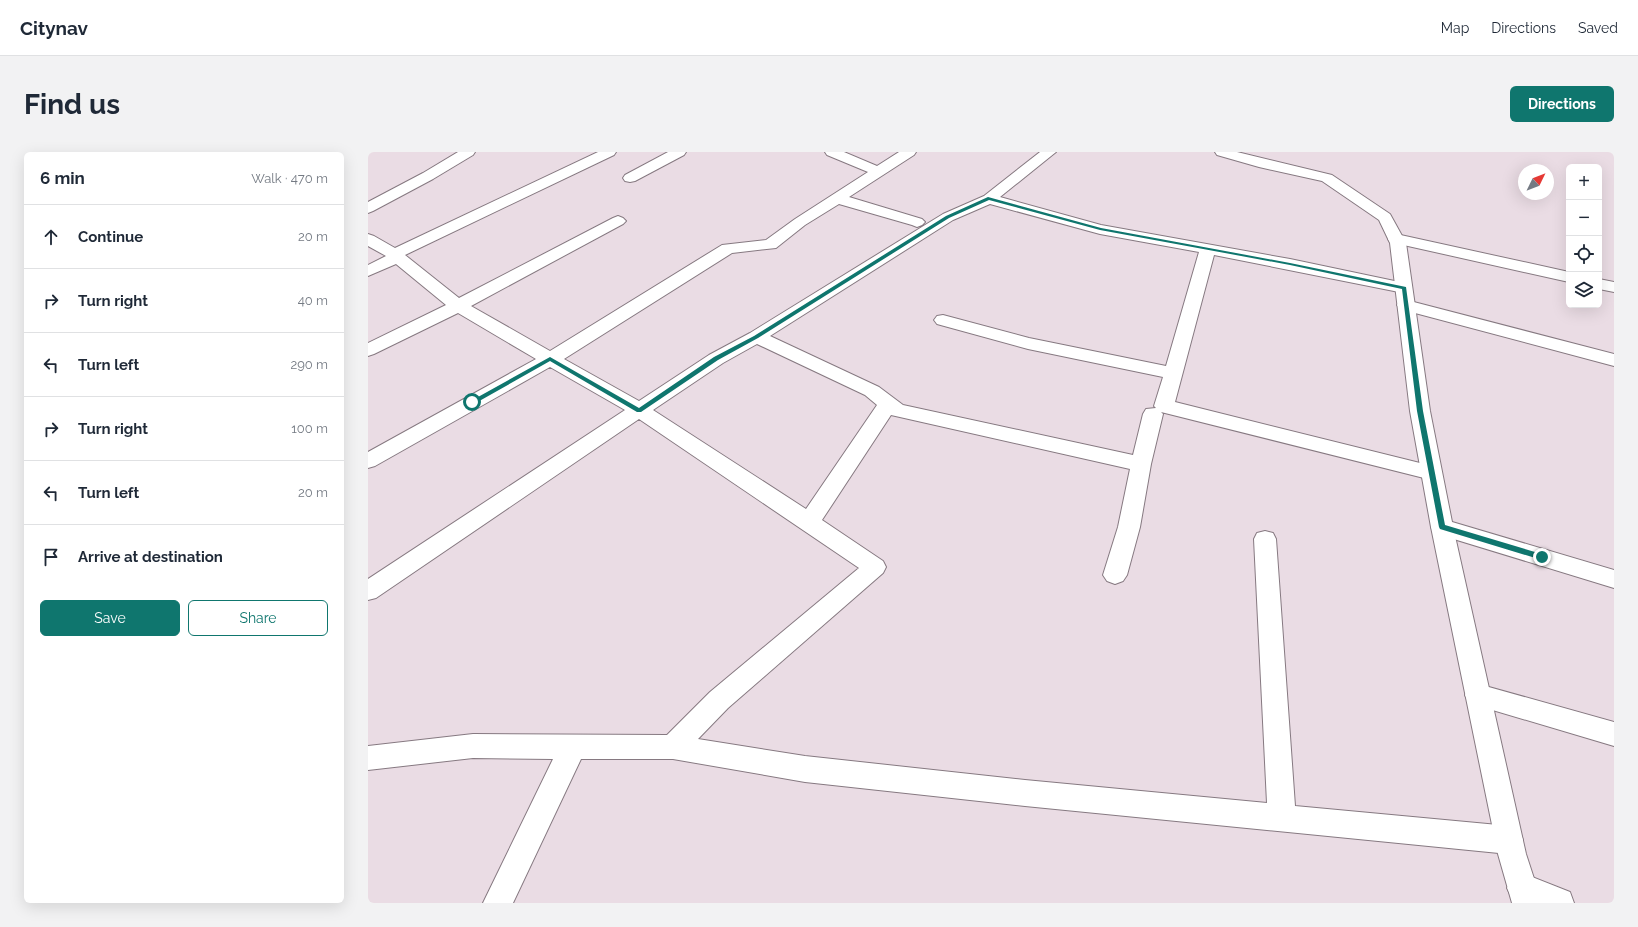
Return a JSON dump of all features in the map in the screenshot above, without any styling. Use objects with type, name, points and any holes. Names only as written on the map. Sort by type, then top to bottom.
[{"type":"street","points":[[368,208],[428,176],[468,152]]},
{"type":"street","points":[[368,270],[609,152]]},
{"type":"street","points":[[630,178],[679,152]]},
{"type":"street","points":[[832,152],[877,171]]},
{"type":"street","points":[[368,461],[550,359],[728,248],[770,245],[800,222],[877,171],[909,152]]},
{"type":"street","points":[[369,589],[716,359],[756,337],[948,217],[988,198],[1049,152]]},
{"type":"street","points":[[1222,152],[1264,164],[1327,178],[1385,217],[1396,239],[1420,411],[1442,527],[1509,840],[1524,896],[1559,903]]},
{"type":"street","points":[[836,198],[917,222]]},
{"type":"street","points":[[988,198],[1100,229],[1290,264],[1614,360]]},
{"type":"street","points":[[368,350],[458,306],[618,221]]},
{"type":"street","points":[[368,239],[396,256],[458,306],[639,410],[875,567],[719,700],[673,747]]},
{"type":"street","points":[[1396,239],[1566,276]]},
{"type":"street","points":[[1208,249],[1164,406],[1432,473]]},
{"type":"street","points":[[1602,285],[1614,287]]},
{"type":"street","points":[[943,320],[1028,343],[1174,373]]},
{"type":"street","points":[[756,337],[872,391],[897,410],[1141,464]]},
{"type":"street","points":[[809,522],[888,404]]},
{"type":"street","points":[[1115,575],[1129,527],[1141,464],[1153,414]]},
{"type":"street","points":[[1442,527],[1614,579]]},
{"type":"street","points":[[1265,539],[1282,818]]},
{"type":"street","points":[[1478,695],[1614,734]]},
{"type":"street","points":[[368,758],[473,746],[673,747],[805,769],[1025,793],[1509,840]]},
{"type":"street","points":[[498,903],[573,746]]},
{"type":"route","points":[[472,402],[550,359],[639,410],[716,359],[756,337],[948,217],[988,198],[1100,229],[1290,264],[1404,288],[1420,411],[1442,527],[1542,557]]}]
